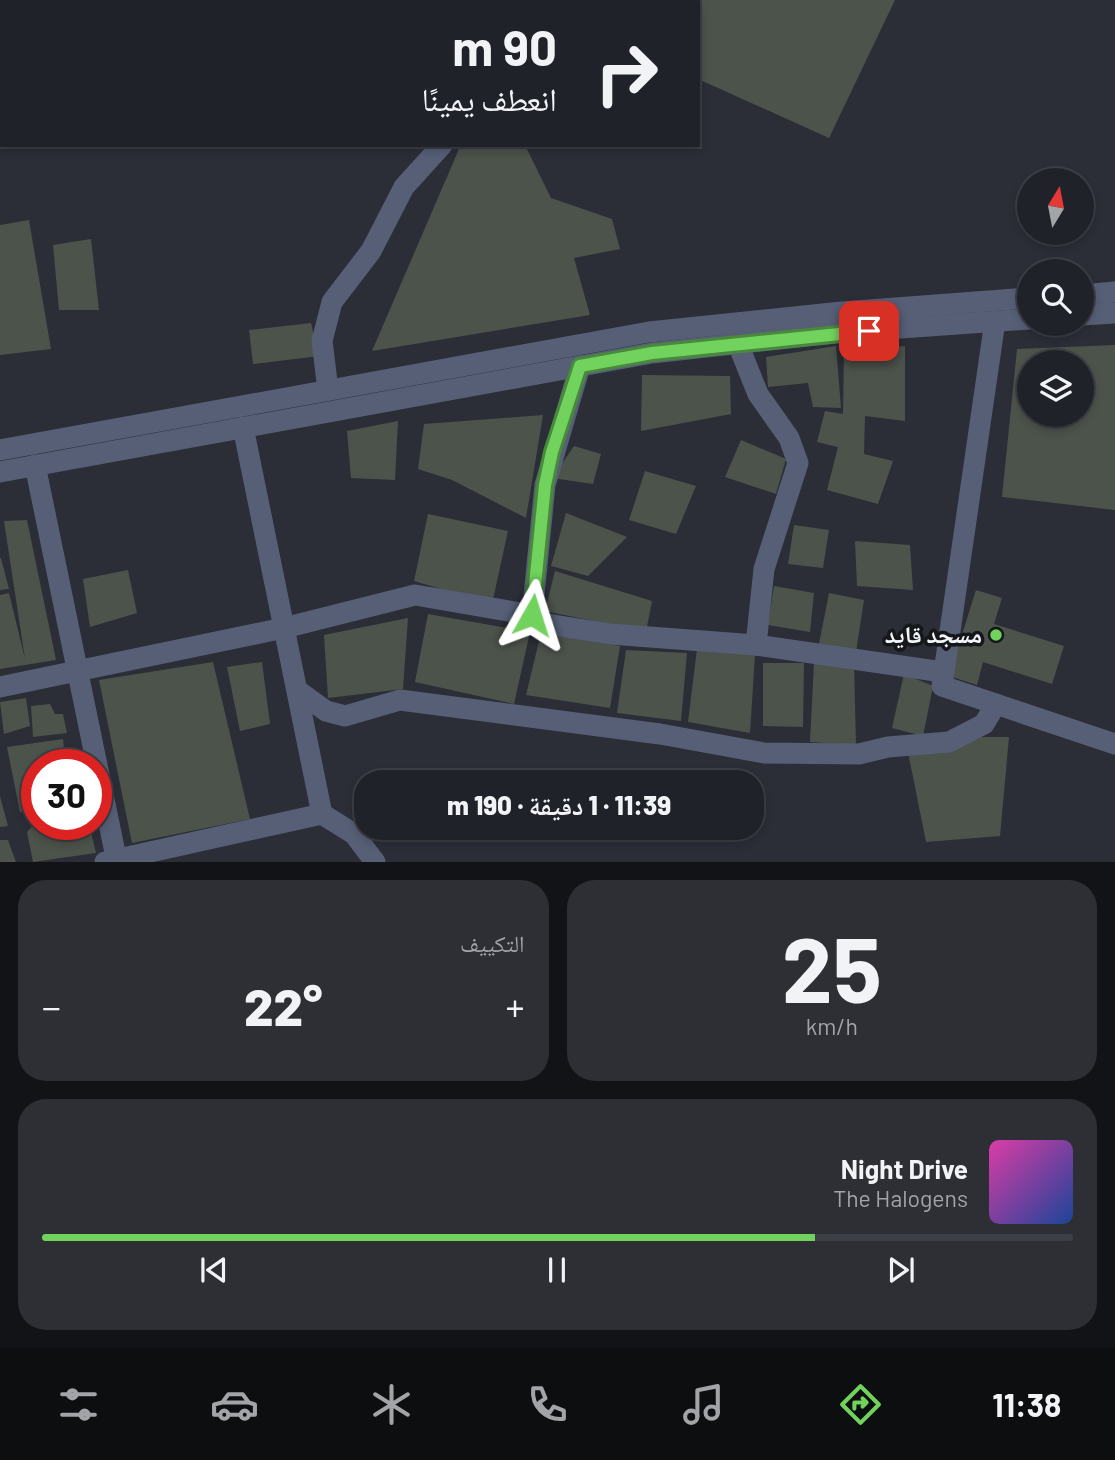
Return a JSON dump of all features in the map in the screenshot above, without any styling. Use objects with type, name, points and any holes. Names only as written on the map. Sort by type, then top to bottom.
[{"type":"street","points":[[328,390],[322,341],[332,302],[371,251],[404,187],[440,147]]},
{"type":"street","points":[[1094,294],[1115,292]]},
{"type":"street","points":[[0,450],[649,332],[842,312],[1017,299]]},
{"type":"street","points":[[1094,314],[1115,313]]},
{"type":"street","points":[[0,471],[652,353],[1017,320]]},
{"type":"street","points":[[995,321],[942,686],[1115,744]]},
{"type":"street","points":[[738,344],[758,394],[789,438],[797,463],[764,569],[756,645]]},
{"type":"street","points":[[532,615],[545,485],[552,452],[580,366]]},
{"type":"street","points":[[243,427],[322,814]]},
{"type":"street","points":[[35,465],[78,671],[113,861],[322,814],[354,834],[374,862]]},
{"type":"street","points":[[0,687],[284,628],[415,595],[532,615],[541,623],[610,634],[756,645],[943,672]]},
{"type":"street","points":[[297,690],[326,711],[345,716],[400,700],[660,734],[764,754],[859,754],[888,747],[949,742],[984,724],[996,704]]},
{"type":"building","points":[[700,0],[895,0],[829,138],[700,80]]},
{"type":"building","points":[[526,147],[551,198],[612,219],[620,249],[574,258],[590,315],[372,351],[459,149]]},
{"type":"building","points":[[29,220],[51,349],[0,355],[0,225]]},
{"type":"building","points":[[91,239],[99,310],[59,310],[53,245]]},
{"type":"building","points":[[311,323],[319,356],[253,364],[249,330]]},
{"type":"building","points":[[1115,345],[1115,510],[1002,497],[1017,349]]},
{"type":"building","points":[[836,346],[841,408],[813,407],[808,383],[768,387],[766,357]]},
{"type":"building","points":[[905,346],[905,421],[865,416],[864,454],[893,461],[878,504],[827,490],[838,447],[817,442],[825,411],[843,414],[844,350]]},
{"type":"building","points":[[642,375],[730,376],[731,414],[641,431]]},
{"type":"building","points":[[543,415],[526,518],[452,480],[418,469],[424,424]]},
{"type":"building","points":[[398,421],[395,480],[351,478],[347,431]]},
{"type":"building","points":[[741,440],[786,459],[776,494],[725,477]]},
{"type":"building","points":[[574,446],[601,454],[593,484],[552,478]]},
{"type":"building","points":[[645,471],[696,486],[676,534],[629,520]]},
{"type":"building","points":[[566,513],[627,537],[588,576],[551,566]]},
{"type":"building","points":[[428,514],[508,531],[492,604],[414,581]]},
{"type":"building","points":[[27,520],[56,660],[0,669],[0,595],[9,593],[25,659],[4,521]]},
{"type":"building","points":[[794,525],[829,530],[823,568],[788,564]]},
{"type":"building","points":[[855,541],[910,545],[913,590],[857,586]]},
{"type":"building","points":[[1,558],[9,589],[0,590]]},
{"type":"building","points":[[128,570],[137,613],[90,627],[83,579]]},
{"type":"building","points":[[555,571],[652,601],[646,632],[545,611]]},
{"type":"building","points":[[774,586],[814,593],[810,632],[768,625]]},
{"type":"building","name":"مسجد قايد","points":[[976,590],[1002,598],[994,624],[1064,646],[1052,684],[983,662],[977,685],[949,676]]},
{"type":"building","points":[[829,593],[864,600],[856,652],[819,644]]},
{"type":"building","points":[[428,614],[530,632],[514,704],[415,682]]},
{"type":"building","points":[[408,618],[403,689],[328,698],[324,635]]},
{"type":"building","points":[[541,633],[620,646],[610,708],[526,695]]},
{"type":"building","points":[[697,649],[755,655],[750,733],[688,722]]},
{"type":"building","points":[[626,650],[687,653],[681,721],[617,713]]},
{"type":"building","points":[[213,662],[250,819],[132,843],[99,680]]},
{"type":"building","points":[[262,662],[270,724],[240,731],[227,667]]},
{"type":"building","points":[[763,663],[804,663],[803,727],[763,726]]},
{"type":"building","points":[[814,663],[854,664],[856,745],[810,742]]},
{"type":"building","points":[[904,674],[933,686],[923,736],[892,728]]},
{"type":"building","points":[[26,698],[30,726],[4,734],[0,702]]},
{"type":"building","points":[[50,704],[55,714],[63,714],[67,733],[33,737],[31,706]]},
{"type":"building","points":[[979,737],[1009,737],[1000,836],[926,842],[908,752]]},
{"type":"building","points":[[63,739],[64,749],[21,749],[20,812],[7,747]]},
{"type":"building","points":[[0,796],[8,826],[0,827]]},
{"type":"building","points":[[0,840],[8,840],[16,862],[0,862]]},
{"type":"building","points":[[29,840],[93,840],[96,853],[33,862]]},
{"type":"place","name":"مسجد قايد","points":[[996,635]]},
{"type":"route","points":[[532,615],[545,485],[552,452],[580,366],[652,353],[869,331]]}]
